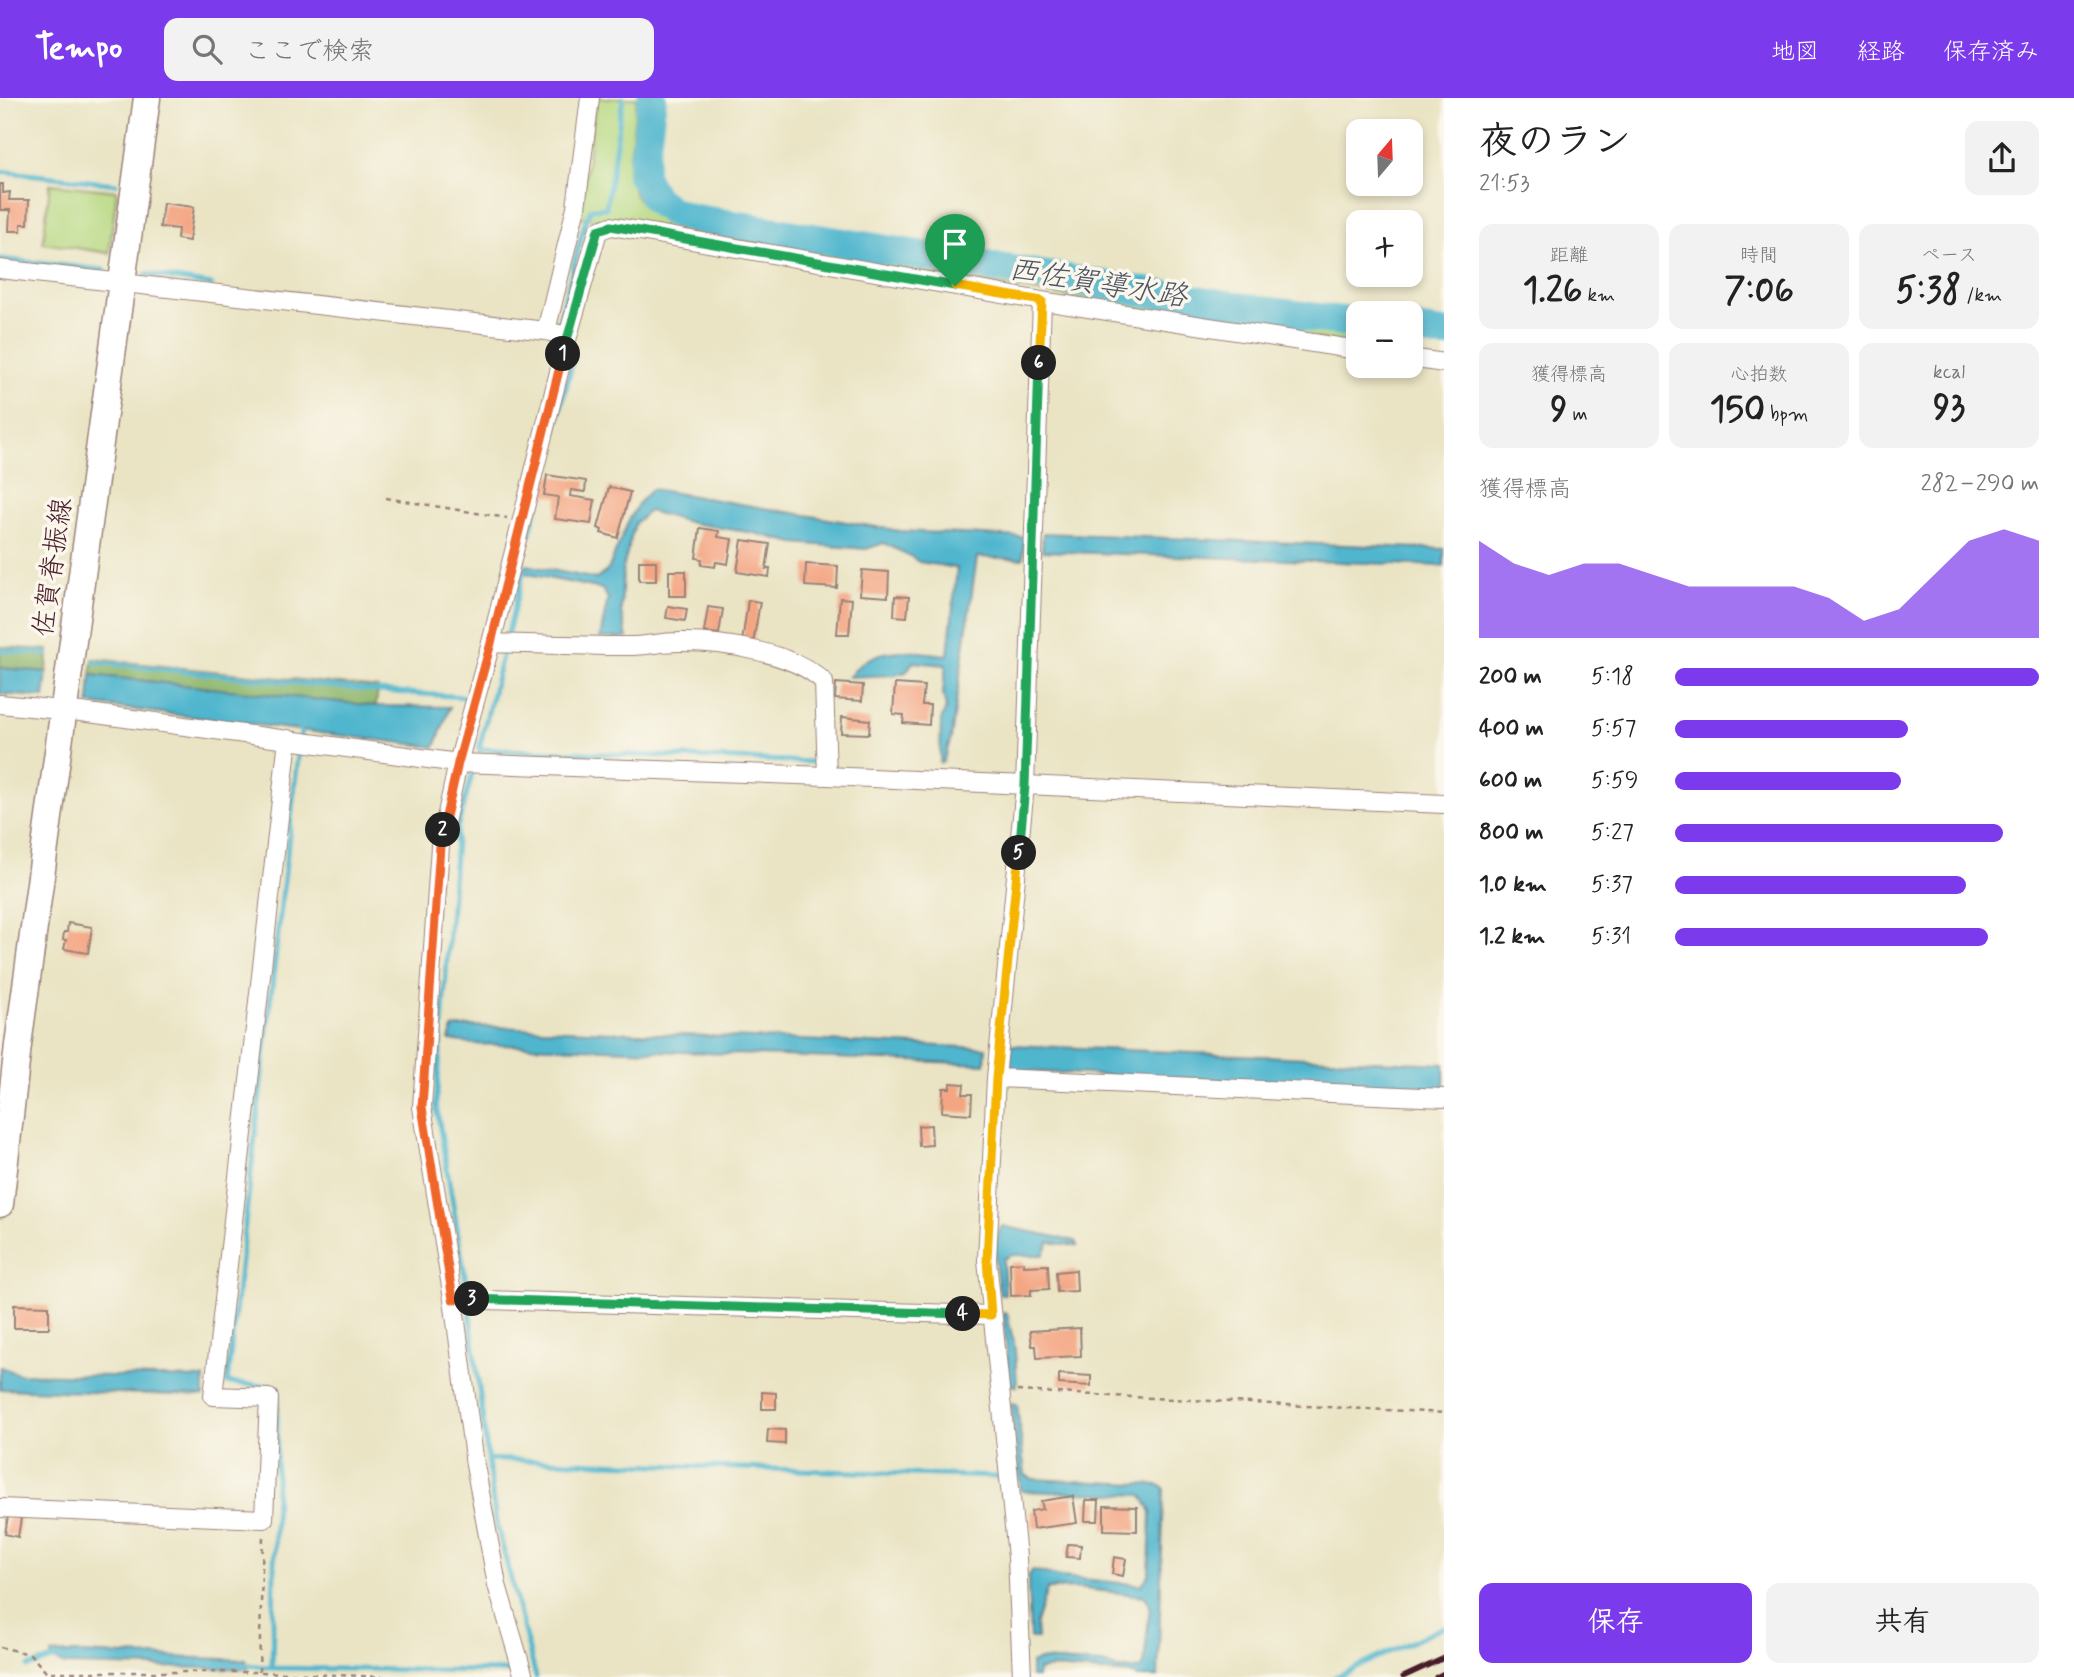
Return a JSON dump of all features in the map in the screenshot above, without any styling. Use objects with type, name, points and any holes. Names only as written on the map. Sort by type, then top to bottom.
[{"type":"main road","name":"佐賀脊振線","points":[[0,1204],[9,1048],[63,710],[146,98]]},
{"type":"street","points":[[548,323],[576,207],[590,98]]},
{"type":"street","points":[[524,1677],[497,1585],[475,1465],[453,1299],[422,1107],[440,846],[458,763],[598,230],[611,226],[1042,301],[1346,348]]},
{"type":"street","points":[[0,269],[548,323],[568,336]]},
{"type":"street","points":[[1021,1677],[1017,1557],[987,1260],[996,1078],[1025,786],[1042,301]]},
{"type":"street","points":[[1423,361],[1444,363]]},
{"type":"street","points":[[491,643],[629,647],[677,642],[724,645],[763,652],[797,665],[816,674],[824,682],[827,776]]},
{"type":"street","points":[[0,704],[458,763],[827,776],[1444,804]]},
{"type":"street","points":[[0,1508],[264,1519],[270,1398],[213,1396],[288,739]]},
{"type":"street","points":[[996,1078],[1444,1098]]},
{"type":"street","points":[[453,1299],[991,1315]]},
{"type":"path","points":[[386,498],[522,520]]},
{"type":"path","points":[[1001,1390],[1444,1413]]},
{"type":"path","points":[[259,1672],[264,1519]]},
{"type":"path","points":[[0,1647],[30,1654],[46,1672],[259,1672],[386,1677]]},
{"type":"green space","points":[[596,98],[637,98],[628,171],[635,196],[662,221],[1346,333],[1346,343],[580,217]]},
{"type":"green space","points":[[50,184],[117,191],[109,253],[43,243]]},
{"type":"green space","points":[[0,647],[48,650],[47,672],[0,668]]},
{"type":"green space","points":[[93,659],[378,688],[376,706],[91,675]]},
{"type":"water","points":[[652,489],[900,531],[1024,537],[1023,559],[977,557],[951,738],[943,762],[940,763],[941,720],[946,708],[943,693],[946,665],[913,662],[906,672],[894,675],[849,677],[859,665],[880,654],[903,651],[948,655],[957,568],[919,562],[884,543],[866,549],[794,543],[754,533],[692,523],[649,511],[635,523],[623,568],[621,612],[627,638],[600,638],[608,598],[602,589],[528,574],[524,570],[527,565],[596,579],[608,570],[628,522],[640,501]]},
{"type":"water","points":[[1043,533],[1444,549],[1444,566],[1042,551]]},
{"type":"water","points":[[0,668],[47,672],[44,697],[0,694]]},
{"type":"water","points":[[91,675],[376,706],[450,707],[435,747],[89,704]]},
{"type":"water","points":[[472,1026],[986,1048],[985,1064],[475,1044],[449,1040],[453,1028]]},
{"type":"water","points":[[1011,1045],[1444,1064],[1444,1090],[1016,1071],[1009,1065]]},
{"type":"water","points":[[1002,1226],[1076,1241],[1077,1246],[1049,1242],[1043,1255],[1011,1255],[1003,1259],[1005,1295],[1000,1295],[995,1250]]},
{"type":"water","points":[[1003,1313],[1007,1313],[1015,1350],[1017,1386],[1010,1385]]},
{"type":"water","points":[[0,1367],[19,1374],[204,1378],[204,1396],[0,1389]]},
{"type":"water","points":[[1011,1403],[1017,1404],[1025,1475],[1033,1479],[1159,1485],[1164,1488],[1158,1677],[1053,1668],[1038,1670],[1037,1677],[1031,1677],[1031,1663],[1040,1660],[1102,1664],[1118,1669],[1140,1669],[1144,1665],[1150,1604],[1144,1596],[1077,1588],[1047,1589],[1036,1623],[1037,1638],[1030,1638],[1028,1576],[1033,1570],[1061,1577],[1141,1585],[1149,1575],[1151,1512],[1142,1495],[1021,1491]]},
{"type":"water","points":[[51,1654],[246,1660],[248,1669],[65,1665],[52,1659]]},
{"type":"building","points":[[0,184],[3,184],[3,193],[10,192],[9,200],[29,200],[28,224],[21,224],[21,231],[9,231],[10,210],[0,210]]},
{"type":"building","points":[[163,203],[194,207],[189,241],[177,239],[178,229],[160,227]]},
{"type":"building","points":[[547,475],[586,481],[585,492],[571,490],[570,496],[595,500],[591,524],[555,519],[558,497],[544,495]]},
{"type":"building","points":[[609,487],[630,492],[618,538],[601,533],[602,530],[598,528]]},
{"type":"building","points":[[700,528],[719,531],[718,537],[732,539],[728,564],[716,562],[715,567],[701,565],[702,559],[696,558]]},
{"type":"building","points":[[742,540],[770,544],[766,569],[770,569],[769,577],[737,572]]},
{"type":"building","points":[[639,561],[656,561],[656,581],[639,581]]},
{"type":"building","points":[[806,564],[838,566],[837,588],[805,586]]},
{"type":"building","points":[[862,570],[889,572],[888,597],[860,595]]},
{"type":"building","points":[[669,571],[686,571],[686,596],[669,596]]},
{"type":"building","points":[[895,596],[909,597],[907,617],[894,616]]},
{"type":"building","points":[[840,598],[852,599],[849,634],[837,634]]},
{"type":"building","points":[[748,600],[760,602],[753,644],[742,642]]},
{"type":"building","points":[[668,606],[687,609],[685,621],[666,618]]},
{"type":"building","points":[[708,607],[723,609],[719,634],[704,632]]},
{"type":"building","points":[[836,683],[863,685],[862,701],[835,699]]},
{"type":"building","points":[[895,684],[924,686],[922,705],[930,705],[929,725],[903,723],[904,715],[893,714]]},
{"type":"building","points":[[842,717],[870,720],[869,734],[841,733]]},
{"type":"building","points":[[68,923],[92,927],[88,953],[64,949],[64,932],[67,932]]},
{"type":"building","points":[[950,1083],[964,1084],[963,1094],[972,1094],[971,1114],[942,1112],[943,1088],[950,1088]]},
{"type":"building","points":[[931,1125],[932,1145],[919,1146],[918,1126]]},
{"type":"building","points":[[1024,1262],[1024,1266],[1048,1265],[1049,1289],[1031,1290],[1031,1295],[1011,1296],[1010,1263]]},
{"type":"building","points":[[1076,1270],[1077,1291],[1057,1292],[1056,1272]]},
{"type":"building","points":[[14,1305],[49,1306],[49,1328],[14,1328]]},
{"type":"building","points":[[1080,1328],[1081,1356],[1037,1358],[1030,1331]]},
{"type":"building","points":[[1059,1374],[1091,1376],[1091,1386],[1059,1384]]},
{"type":"building","points":[[762,1392],[776,1393],[776,1409],[762,1409]]},
{"type":"building","points":[[768,1429],[785,1430],[785,1444],[767,1443]]},
{"type":"building","points":[[1073,1496],[1077,1523],[1033,1529],[1031,1511],[1043,1509],[1041,1501]]},
{"type":"building","points":[[1086,1500],[1099,1500],[1098,1521],[1085,1521]]},
{"type":"building","points":[[1104,1506],[1137,1507],[1137,1531],[1104,1530]]},
{"type":"building","points":[[8,1516],[21,1518],[18,1537],[5,1534]]},
{"type":"building","points":[[1068,1544],[1081,1545],[1080,1558],[1066,1557]]},
{"type":"building","points":[[1114,1557],[1126,1559],[1123,1576],[1112,1574]]},
{"type":"waterway","points":[[354,300],[559,323],[585,222],[591,209],[606,208],[623,98]]},
{"type":"waterway","name":"西佐賀導水路","points":[[652,98],[642,175],[655,199],[671,211],[690,218],[1270,312],[1346,322]]},
{"type":"waterway","points":[[0,171],[116,184]]},
{"type":"waterway","points":[[0,259],[104,270]]},
{"type":"waterway","points":[[146,274],[212,285]]},
{"type":"waterway","name":"西佐賀導水路","points":[[1423,331],[1444,334]]},
{"type":"waterway","points":[[549,455],[574,355]]},
{"type":"waterway","points":[[529,537],[546,468]]},
{"type":"waterway","points":[[507,636],[524,570],[521,566],[525,551]]},
{"type":"waterway","points":[[0,650],[48,654]]},
{"type":"waterway","points":[[503,652],[479,749],[813,762]]},
{"type":"waterway","points":[[94,662],[378,691],[465,697]]},
{"type":"waterway","points":[[301,730],[227,1383],[278,1387],[272,1668],[509,1671]]},
{"type":"waterway","points":[[472,775],[457,828],[436,1104],[465,1275],[495,1517],[536,1677]]},
{"type":"waterway","points":[[488,1459],[997,1477]]},
{"type":"waterway","points":[[1335,1677],[1444,1627]]},
{"type":"waterway","points":[[28,1667],[59,1659]]},
{"type":"waterway","points":[[240,1664],[272,1668]]},
{"type":"railway","points":[[1403,1677],[1444,1658]]},
{"type":"railway","points":[[1436,1677],[1444,1673]]},
{"type":"route","points":[[611,226],[955,286],[1042,301],[1025,786],[996,1078],[987,1260],[991,1315],[453,1299],[422,1107],[440,846],[458,763],[598,230],[611,226]]}]
